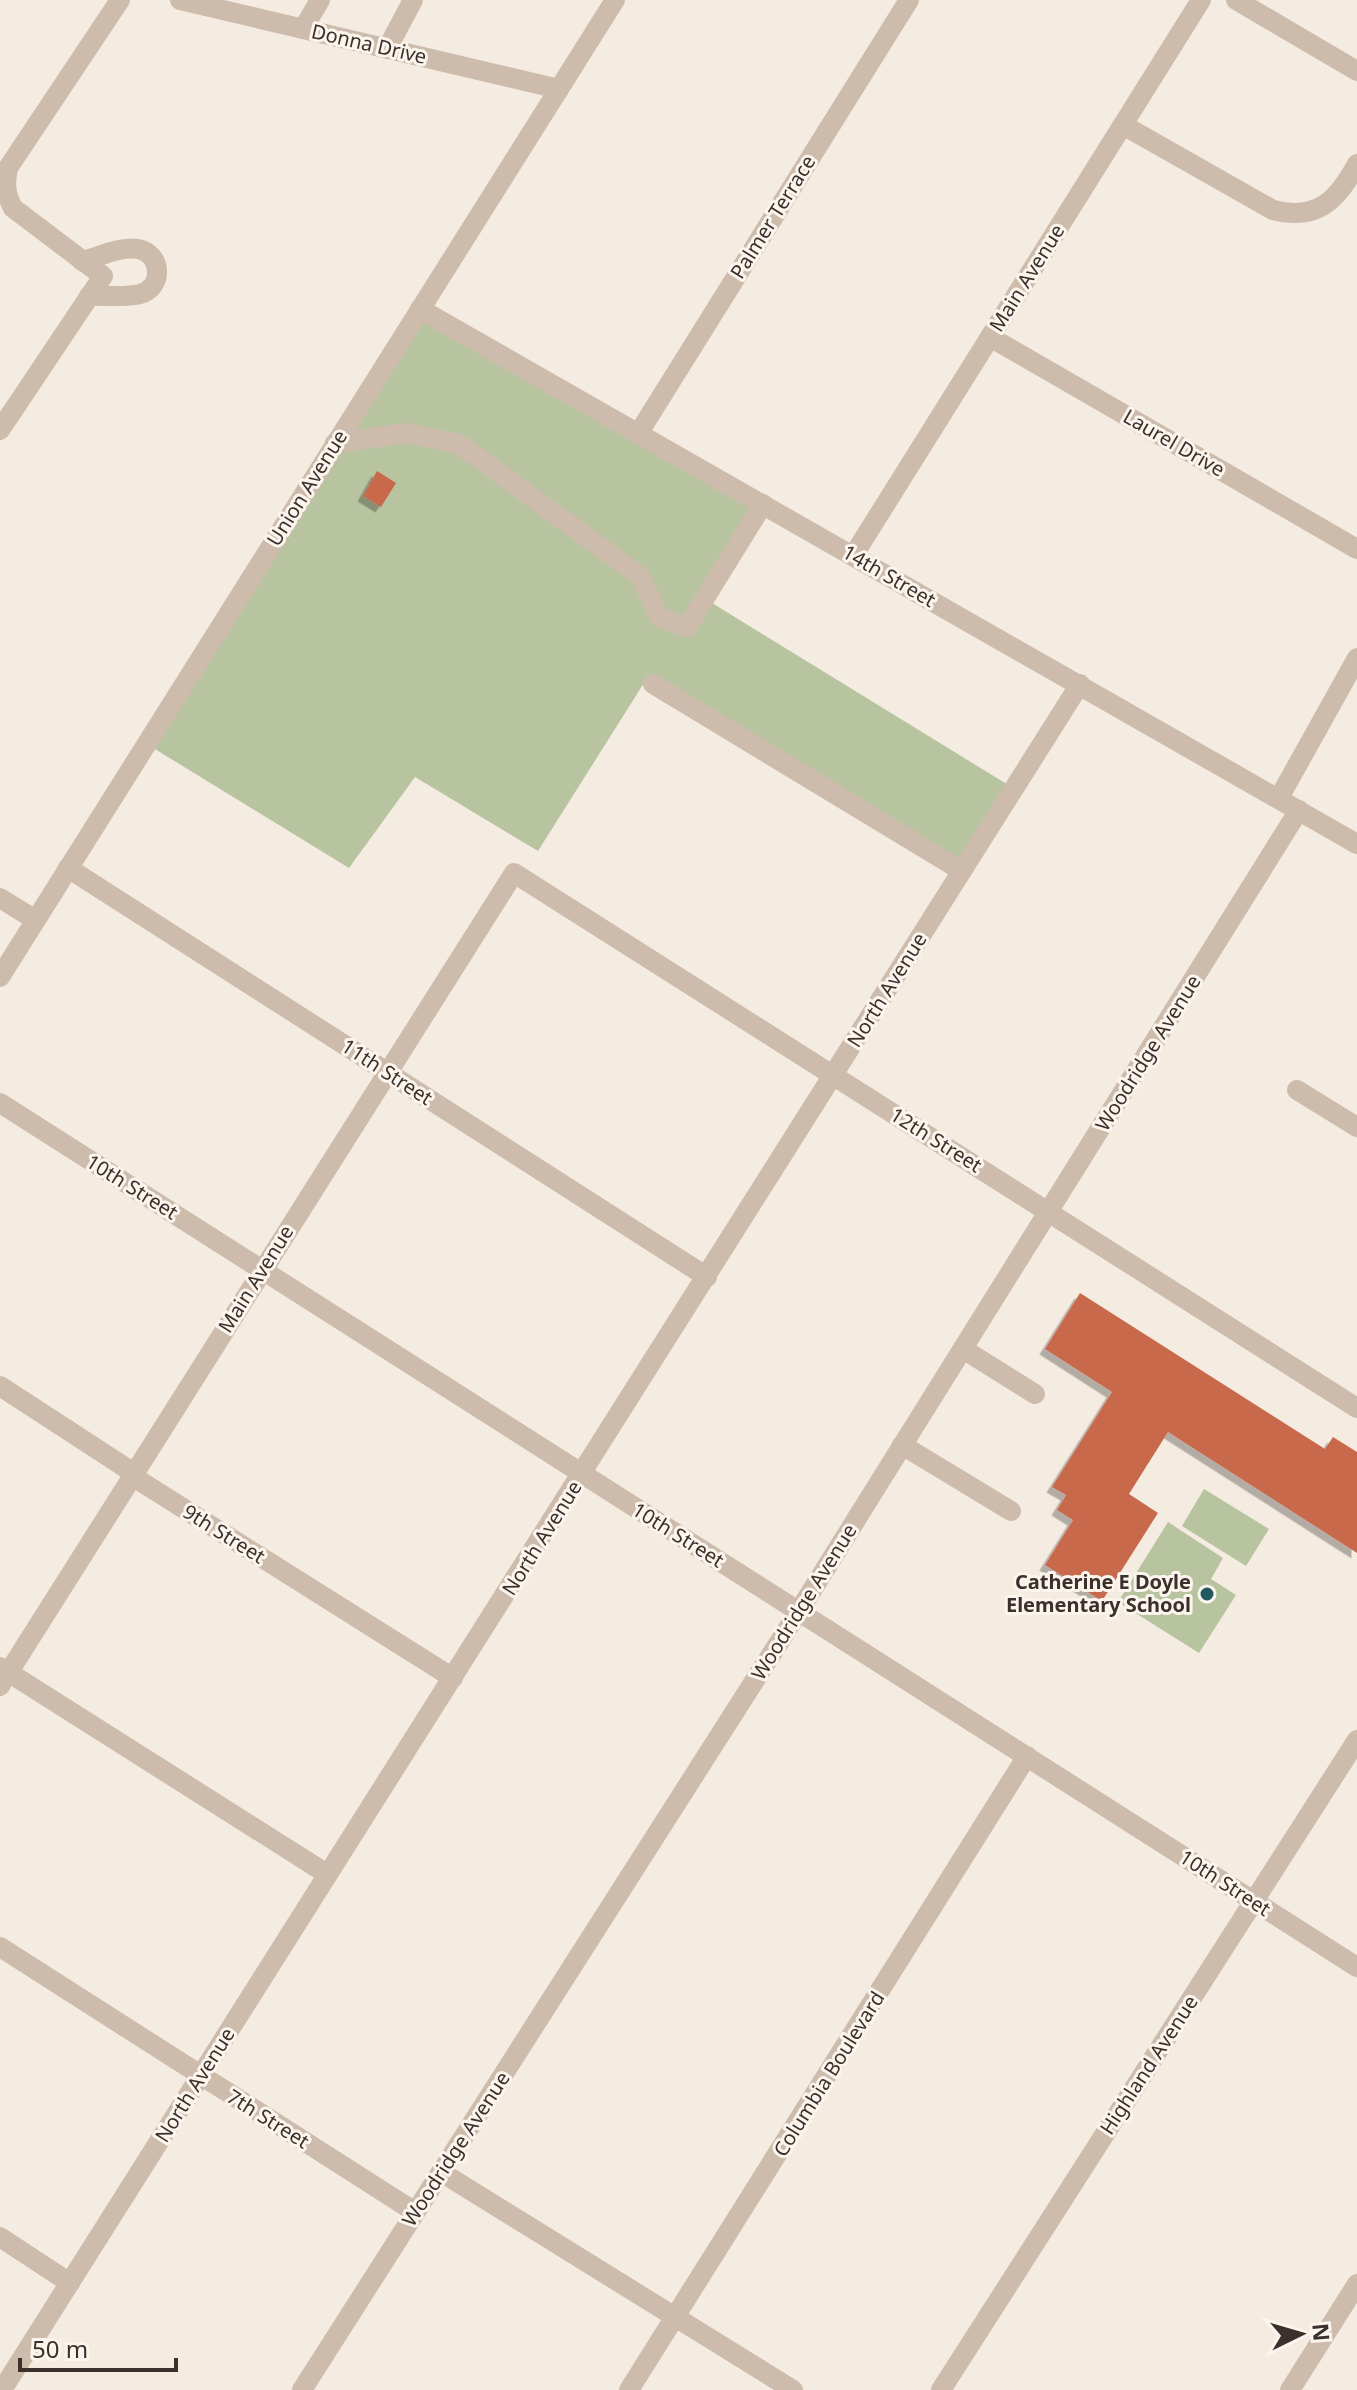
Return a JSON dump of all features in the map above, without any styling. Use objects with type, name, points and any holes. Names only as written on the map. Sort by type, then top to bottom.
[{"type":"street","points":[[0,430],[103,276],[20,216],[6,195],[8,168],[120,0]]},
{"type":"street","name":"Donna Drive","points":[[180,0],[559,89]]},
{"type":"street","points":[[303,29],[320,0]]},
{"type":"street","points":[[387,49],[413,0]]},
{"type":"street","name":"Union Avenue","points":[[0,977],[615,0]]},
{"type":"street","name":"Palmer Terrace","points":[[638,434],[909,0]]},
{"type":"street","name":"Main Avenue","points":[[853,556],[1201,0]]},
{"type":"street","points":[[1236,0],[1357,71]]},
{"type":"street","points":[[1123,125],[1273,210],[1288,214],[1306,213],[1323,207],[1338,195],[1357,164]]},
{"type":"street","points":[[82,261],[136,248],[155,259],[158,269],[157,279],[151,288],[141,294],[89,296]]},
{"type":"street","name":"14th Street","points":[[420,309],[1357,844]]},
{"type":"street","name":"Laurel Drive","points":[[990,337],[1357,549]]},
{"type":"street","points":[[335,443],[407,433],[459,444],[640,576],[660,618],[687,627],[763,504]]},
{"type":"street","points":[[1279,798],[1357,658]]},
{"type":"street","points":[[653,684],[962,871]]},
{"type":"street","name":"North Avenue","points":[[2,2390],[1080,684]]},
{"type":"street","name":"Woodridge Avenue","points":[[302,2390],[799,1611],[1299,810]]},
{"type":"street","name":"11th Street","points":[[68,868],[707,1277]]},
{"type":"street","name":"Main Avenue","points":[[3,1675],[514,873]]},
{"type":"street","name":"12th Street","points":[[514,873],[1357,1408]]},
{"type":"street","points":[[0,898],[34,919]]},
{"type":"street","points":[[1297,1090],[1357,1127]]},
{"type":"street","name":"10th Street","points":[[0,1103],[1357,1967]]},
{"type":"street","points":[[963,1349],[1035,1394]]},
{"type":"street","name":"9th Street","points":[[0,1386],[126,1468],[132,1476],[453,1678]]},
{"type":"street","points":[[902,1445],[1011,1511]]},
{"type":"street","points":[[3,1675],[327,1874]]},
{"type":"street","name":"Highland Avenue","points":[[941,2390],[1357,1740]]},
{"type":"street","name":"Columbia Boulevard","points":[[629,2390],[1027,1756]]},
{"type":"street","name":"7th Street","points":[[0,1947],[415,2212]]},
{"type":"street","points":[[441,2172],[793,2390]]},
{"type":"street","points":[[0,2237],[70,2283]]},
{"type":"street","points":[[1290,2390],[1357,2284]]},
{"type":"green space","points":[[431,307],[767,509],[704,598],[1018,791],[963,878],[649,675],[538,851],[415,777],[349,868],[150,746]]},
{"type":"green space","points":[[1204,1489],[1269,1529],[1246,1566],[1182,1526]]},
{"type":"green space","points":[[1168,1522],[1223,1558],[1211,1579],[1236,1595],[1199,1653],[1118,1602]]},
{"type":"building","points":[[377,471],[396,483],[381,507],[363,496]]},
{"type":"building","points":[[1080,1293],[1325,1449],[1333,1437],[1357,1452],[1357,1553],[1168,1432],[1129,1494],[1158,1513],[1102,1601],[1045,1565],[1073,1520],[1057,1510],[1066,1495],[1052,1487],[1112,1392],[1045,1349]]},
{"type":"place","name":"Catherine E Doyle Elementary School","points":[[1207,1594]]}]
